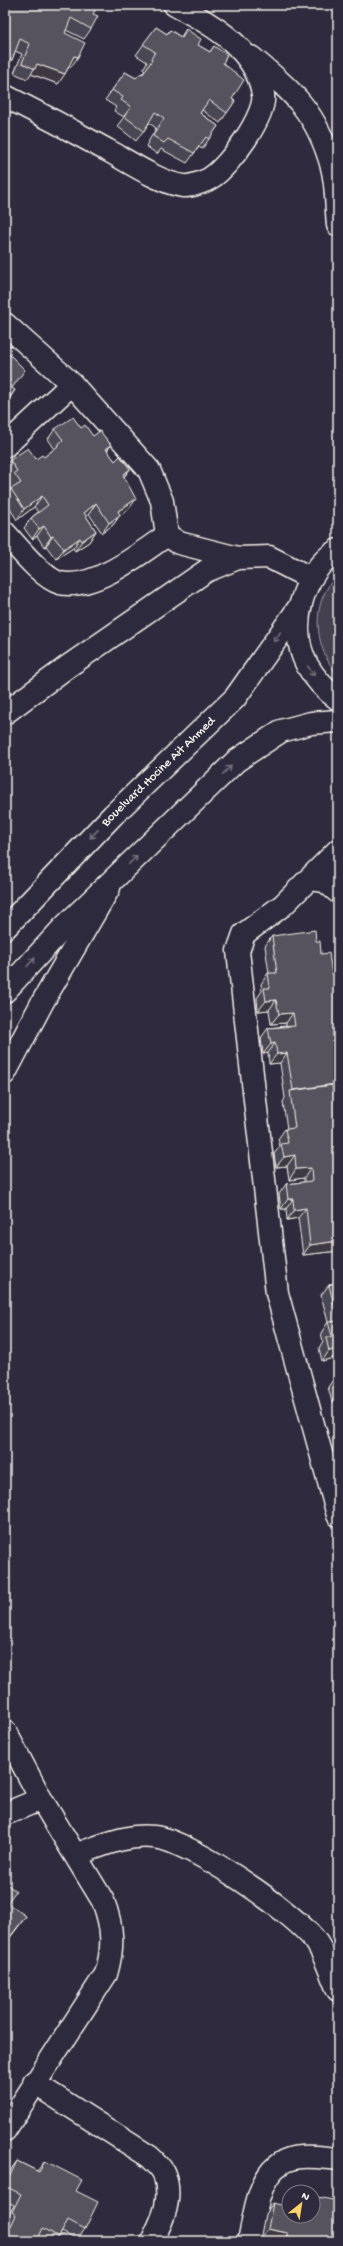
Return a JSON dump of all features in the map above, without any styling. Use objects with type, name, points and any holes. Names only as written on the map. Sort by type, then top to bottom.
[{"type":"street","points":[[175,5],[206,21],[288,87],[311,115],[332,168],[338,225]]},
{"type":"street","points":[[5,96],[54,120],[151,175],[184,186],[212,178],[230,160],[260,117],[264,95],[257,75],[241,49]]},
{"type":"street","points":[[5,324],[72,384],[149,470],[162,501],[167,535],[178,543],[238,558],[268,557],[310,578]]},
{"type":"street","points":[[5,446],[72,384]]},
{"type":"street","points":[[5,534],[37,568],[58,582],[76,584],[97,578],[141,553],[167,535]]},
{"type":"street","points":[[338,550],[329,555],[310,578],[300,606],[299,635],[307,664],[324,688],[338,699]]},
{"type":"street","points":[[5,713],[67,667],[206,571],[238,558]]},
{"type":"street","name":"Bouelvard Hocine Ait Ahmed","points":[[5,928],[113,814],[235,698],[300,606]]},
{"type":"street","points":[[5,991],[62,928],[236,761],[281,731],[311,723],[338,721]]},
{"type":"street","points":[[338,850],[283,905],[244,934],[238,951],[277,1293],[338,1515]]},
{"type":"street","points":[[5,1073],[42,1003],[114,879]]},
{"type":"street","points":[[310,879],[325,881],[338,892]]},
{"type":"street","points":[[5,1731],[41,1799],[103,1901],[110,1918],[113,1937],[112,1956],[106,1974],[97,1991],[34,2083],[5,2130]]},
{"type":"street","points":[[5,1814],[41,1799]]},
{"type":"street","points":[[75,1855],[117,1840],[136,1836],[155,1837],[174,1841],[191,1849],[282,1908],[300,1924],[317,1943],[338,1990]]},
{"type":"street","points":[[34,2083],[150,2157],[164,2173],[168,2196],[166,2214],[152,2241]]},
{"type":"street","points":[[249,2241],[259,2195],[269,2174],[278,2166],[300,2157],[338,2159]]},
{"type":"shaded area","points":[[338,575],[338,675],[324,652],[318,625],[322,598]]},
{"type":"building","points":[[5,5],[98,5],[93,14],[98,16],[91,29],[71,18],[65,33],[85,43],[78,57],[74,56],[65,74],[37,64],[35,69],[22,63],[30,44],[20,39],[12,60],[5,56]]},
{"type":"building","points":[[156,27],[167,34],[170,30],[182,38],[186,29],[201,39],[198,45],[210,52],[214,46],[227,55],[223,63],[244,80],[232,99],[235,101],[227,113],[209,100],[200,113],[218,126],[209,139],[206,137],[194,153],[168,139],[164,143],[153,136],[164,118],[155,112],[144,131],[124,116],[131,107],[121,100],[123,97],[112,90],[125,72],[136,78],[141,73],[143,74],[155,52],[143,44]]},
{"type":"building","points":[[5,340],[11,344],[6,351],[25,370],[12,388],[15,390],[6,402],[5,401]]},
{"type":"building","points":[[73,417],[81,428],[85,425],[93,436],[100,431],[111,445],[106,449],[115,461],[120,456],[130,469],[123,475],[136,499],[118,511],[120,515],[109,523],[96,503],[84,513],[96,531],[82,541],[80,538],[64,549],[53,536],[51,537],[44,526],[39,529],[31,518],[48,505],[42,496],[24,509],[11,489],[21,483],[14,473],[17,471],[10,460],[28,448],[36,459],[42,455],[44,457],[63,440],[55,429]]},
{"type":"building","points":[[315,930],[316,941],[320,941],[321,954],[329,953],[332,974],[335,974],[338,996],[338,1055],[334,1055],[335,1084],[293,1090],[287,1053],[277,1054],[275,1043],[271,1044],[268,1028],[295,1026],[293,1013],[279,1014],[276,1000],[266,1001],[264,988],[270,988],[268,973],[277,973],[272,936]]},
{"type":"building","points":[[332,1085],[334,1097],[337,1096],[338,1101],[338,1241],[310,1245],[306,1208],[294,1210],[293,1199],[288,1199],[286,1184],[312,1181],[311,1168],[296,1169],[295,1155],[284,1157],[281,1144],[288,1143],[285,1129],[295,1128],[290,1091]]},
{"type":"building","points":[[338,1282],[338,1321],[329,1285]]},
{"type":"building","points":[[338,1321],[338,1349],[329,1351],[326,1338],[332,1336],[328,1322]]},
{"type":"building","points":[[338,1376],[338,1389],[335,1377]]},
{"type":"building","points":[[5,1883],[16,1891],[7,1903],[26,1916],[10,1937],[5,1934]]},
{"type":"building","points":[[17,2161],[39,2172],[45,2161],[82,2180],[76,2191],[98,2202],[85,2229],[68,2220],[59,2237],[43,2228],[38,2239],[41,2241],[5,2241],[5,2229],[7,2225],[11,2226],[16,2215],[12,2212],[21,2194],[5,2186]]},
{"type":"building","points":[[321,2198],[338,2201],[338,2241],[287,2241],[288,2233],[268,2229],[273,2203],[281,2205],[281,2224],[321,2224]]}]
